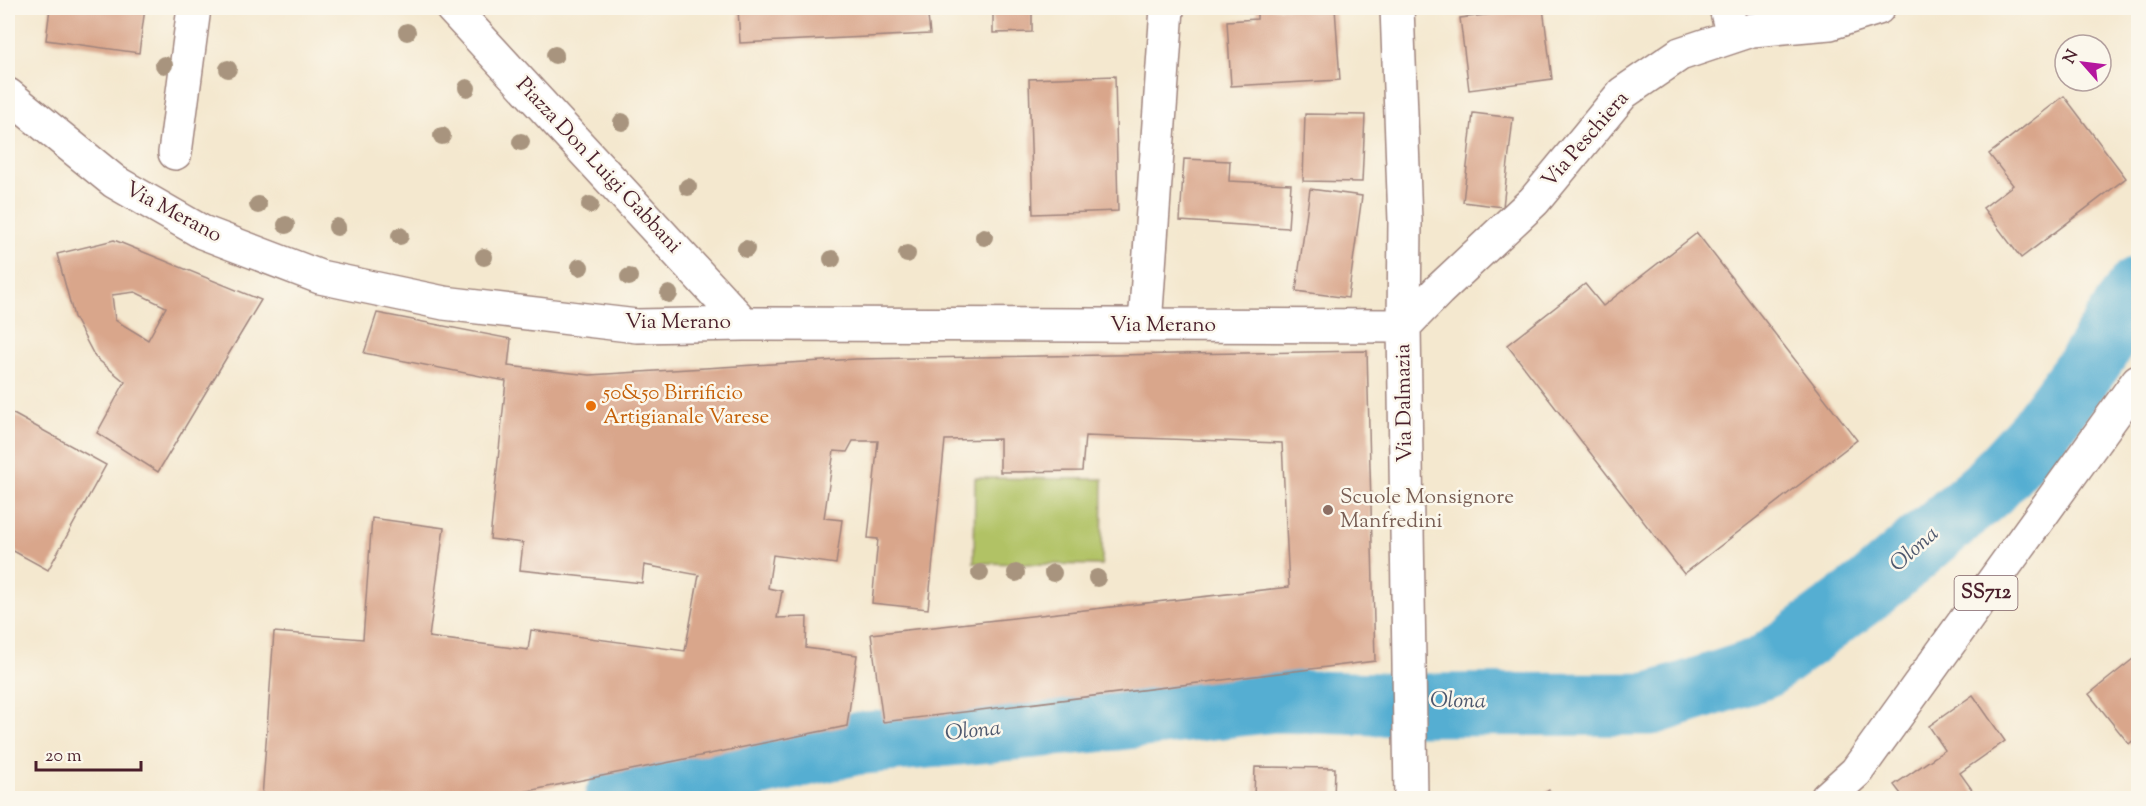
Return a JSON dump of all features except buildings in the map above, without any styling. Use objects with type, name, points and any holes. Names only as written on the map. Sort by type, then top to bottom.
[{"type":"street","points":[[175,153],[194,8]]},
{"type":"street","name":"Piazza Don Luigi Gabbani","points":[[452,8],[744,324]]},
{"type":"street","points":[[1145,326],[1167,8]]},
{"type":"street","name":"Via Dalmazia","points":[[1397,8],[1406,221],[1404,326],[1411,798]]},
{"type":"street","name":"Via Peschiera","points":[[1404,326],[1534,201],[1623,93],[1680,54],[1729,22],[1752,30],[1830,23],[1878,8]]},
{"type":"street","name":"Via Merano","points":[[8,95],[115,182],[202,232],[320,277],[444,303],[637,326],[744,324],[1404,326]]},
{"type":"street","name":"SS712","points":[[1827,798],[1856,772],[2139,381]]},
{"type":"green space","points":[[975,478],[1103,479],[1102,565],[974,563]]},
{"type":"waterway","name":"Olona","points":[[616,798],[854,744],[1118,719],[1275,701],[1413,705],[1651,704],[1763,668],[1870,589],[1988,488],[2037,434],[2090,362],[2138,288]]},
{"type":"place","name":"50&50 Birrificio Artigianale Varese","points":[[591,406]]},
{"type":"place","name":"Scuole Monsignore Manfredini","points":[[1328,510]]}]
